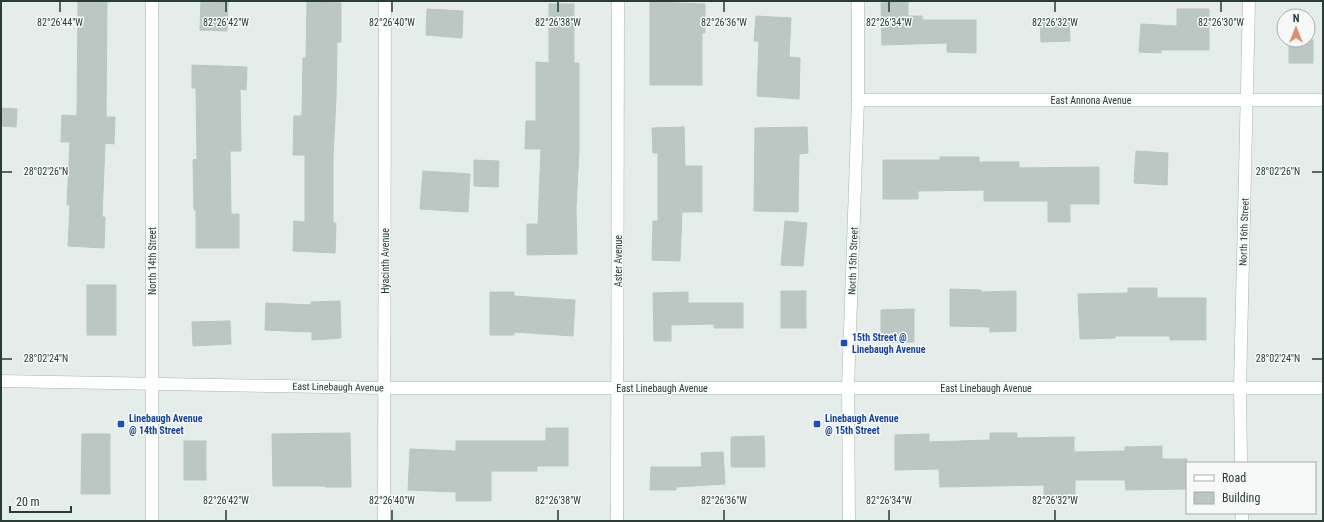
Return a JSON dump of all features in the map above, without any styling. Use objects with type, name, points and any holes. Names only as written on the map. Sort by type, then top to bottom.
[{"type":"street","name":"North 14th Street","points":[[152,1],[152,521]]},
{"type":"street","name":"Hyacinth Avenue","points":[[384,521],[385,1]]},
{"type":"street","name":"Aster Avenue","points":[[617,521],[618,1]]},
{"type":"street","name":"North 15th Street","points":[[849,521],[848,388],[858,100],[858,1]]},
{"type":"street","name":"North 16th Street","points":[[1241,462],[1240,388],[1248,100],[1249,1]]},
{"type":"street","name":"East Annona Avenue","points":[[858,100],[1323,100]]},
{"type":"street","name":"East Linebaugh Avenue","points":[[1,381],[384,388],[1323,388]]},
{"type":"building","points":[[78,1],[107,1],[106,117],[115,117],[114,144],[105,143],[102,217],[105,217],[104,248],[68,246],[70,205],[67,205],[70,142],[61,142],[62,115],[77,116]]},
{"type":"building","points":[[201,1],[228,2],[227,31],[200,30]]},
{"type":"building","points":[[307,2],[341,3],[341,42],[337,42],[333,156],[333,223],[336,223],[335,253],[293,251],[294,221],[305,222],[305,155],[293,155],[294,116],[302,116],[303,58],[306,58]]},
{"type":"building","points":[[650,2],[705,4],[705,33],[702,33],[702,85],[650,85]]},
{"type":"building","points":[[908,2],[908,16],[922,16],[922,20],[976,20],[976,53],[947,52],[947,43],[882,45],[881,3]]},
{"type":"building","points":[[549,4],[574,4],[574,63],[579,63],[579,150],[576,209],[577,254],[527,255],[527,224],[538,224],[541,149],[525,149],[526,121],[536,121],[536,62],[549,63]]},
{"type":"building","points":[[427,9],[463,11],[462,38],[426,35]]},
{"type":"building","points":[[1177,9],[1209,9],[1209,50],[1161,50],[1161,53],[1139,52],[1141,24],[1177,26]]},
{"type":"building","points":[[756,16],[791,18],[789,57],[800,58],[799,99],[757,96],[759,41],[754,41]]},
{"type":"building","points":[[1069,17],[1070,41],[1041,42],[1040,18]]},
{"type":"building","points":[[1289,48],[1313,48],[1313,63],[1289,63]]},
{"type":"building","points":[[192,65],[247,67],[246,90],[240,89],[241,151],[230,151],[231,214],[239,214],[239,248],[196,248],[196,210],[194,210],[193,160],[197,159],[196,88],[192,88]]},
{"type":"building","points":[[1,108],[17,109],[16,127],[1,126]]},
{"type":"building","points":[[684,127],[685,166],[702,166],[702,212],[682,212],[680,261],[652,260],[653,221],[658,221],[658,153],[653,153],[652,128]]},
{"type":"building","points":[[807,127],[808,153],[799,154],[798,212],[754,211],[755,128]]},
{"type":"building","points":[[1136,151],[1168,153],[1167,185],[1134,183]]},
{"type":"building","points":[[940,157],[979,157],[979,162],[1019,162],[1019,168],[1099,167],[1099,204],[1070,204],[1070,222],[1048,222],[1048,201],[984,201],[984,190],[918,191],[918,199],[883,199],[883,160],[940,160]]},
{"type":"building","points":[[474,160],[499,161],[498,187],[474,186]]},
{"type":"building","points":[[423,171],[470,174],[468,212],[420,209]]},
{"type":"building","points":[[785,221],[807,223],[803,266],[781,265]]},
{"type":"building","points":[[87,285],[116,285],[116,335],[87,335]]},
{"type":"building","points":[[1128,288],[1157,288],[1157,298],[1206,298],[1206,340],[1170,340],[1170,336],[1115,336],[1115,338],[1080,339],[1078,294],[1128,293]]},
{"type":"building","points":[[950,289],[981,290],[981,292],[1016,291],[1016,331],[990,332],[990,327],[950,326]]},
{"type":"building","points":[[781,291],[806,291],[806,328],[781,328]]},
{"type":"building","points":[[490,292],[514,292],[514,296],[575,300],[573,336],[514,332],[514,335],[490,335]]},
{"type":"building","points":[[688,292],[688,303],[743,303],[743,328],[714,328],[714,324],[671,325],[671,341],[654,341],[653,293]]},
{"type":"building","points":[[340,301],[341,338],[312,340],[312,332],[265,330],[266,303],[311,305],[311,302]]},
{"type":"building","points":[[914,309],[914,342],[881,342],[881,310]]},
{"type":"building","points":[[230,321],[231,344],[193,346],[192,322]]},
{"type":"building","points":[[546,428],[568,428],[568,466],[537,466],[537,471],[491,471],[491,501],[456,501],[456,492],[408,490],[410,449],[456,451],[456,441],[546,441]]},
{"type":"building","points":[[350,433],[351,487],[273,486],[272,434]]},
{"type":"building","points":[[990,433],[1017,433],[1017,438],[1074,437],[1074,452],[1125,451],[1125,447],[1162,446],[1162,459],[1187,459],[1186,489],[1126,490],[1125,480],[1075,480],[1075,495],[1044,495],[1044,485],[940,487],[939,469],[895,470],[895,435],[929,434],[929,442],[990,440]]},
{"type":"building","points":[[82,434],[110,434],[110,494],[81,494]]},
{"type":"building","points":[[764,436],[765,467],[731,467],[731,437]]},
{"type":"building","points":[[184,441],[206,441],[206,480],[184,480]]},
{"type":"building","points":[[723,452],[725,484],[676,487],[676,490],[650,490],[651,467],[702,467],[701,453]]},
{"type":"place","name":"15th Street @ Linebaugh Avenue","points":[[844,343]]},
{"type":"place","name":"Linebaugh Avenue @ 14th Street","points":[[121,424]]},
{"type":"place","name":"Linebaugh Avenue @ 15th Street","points":[[817,424]]}]
